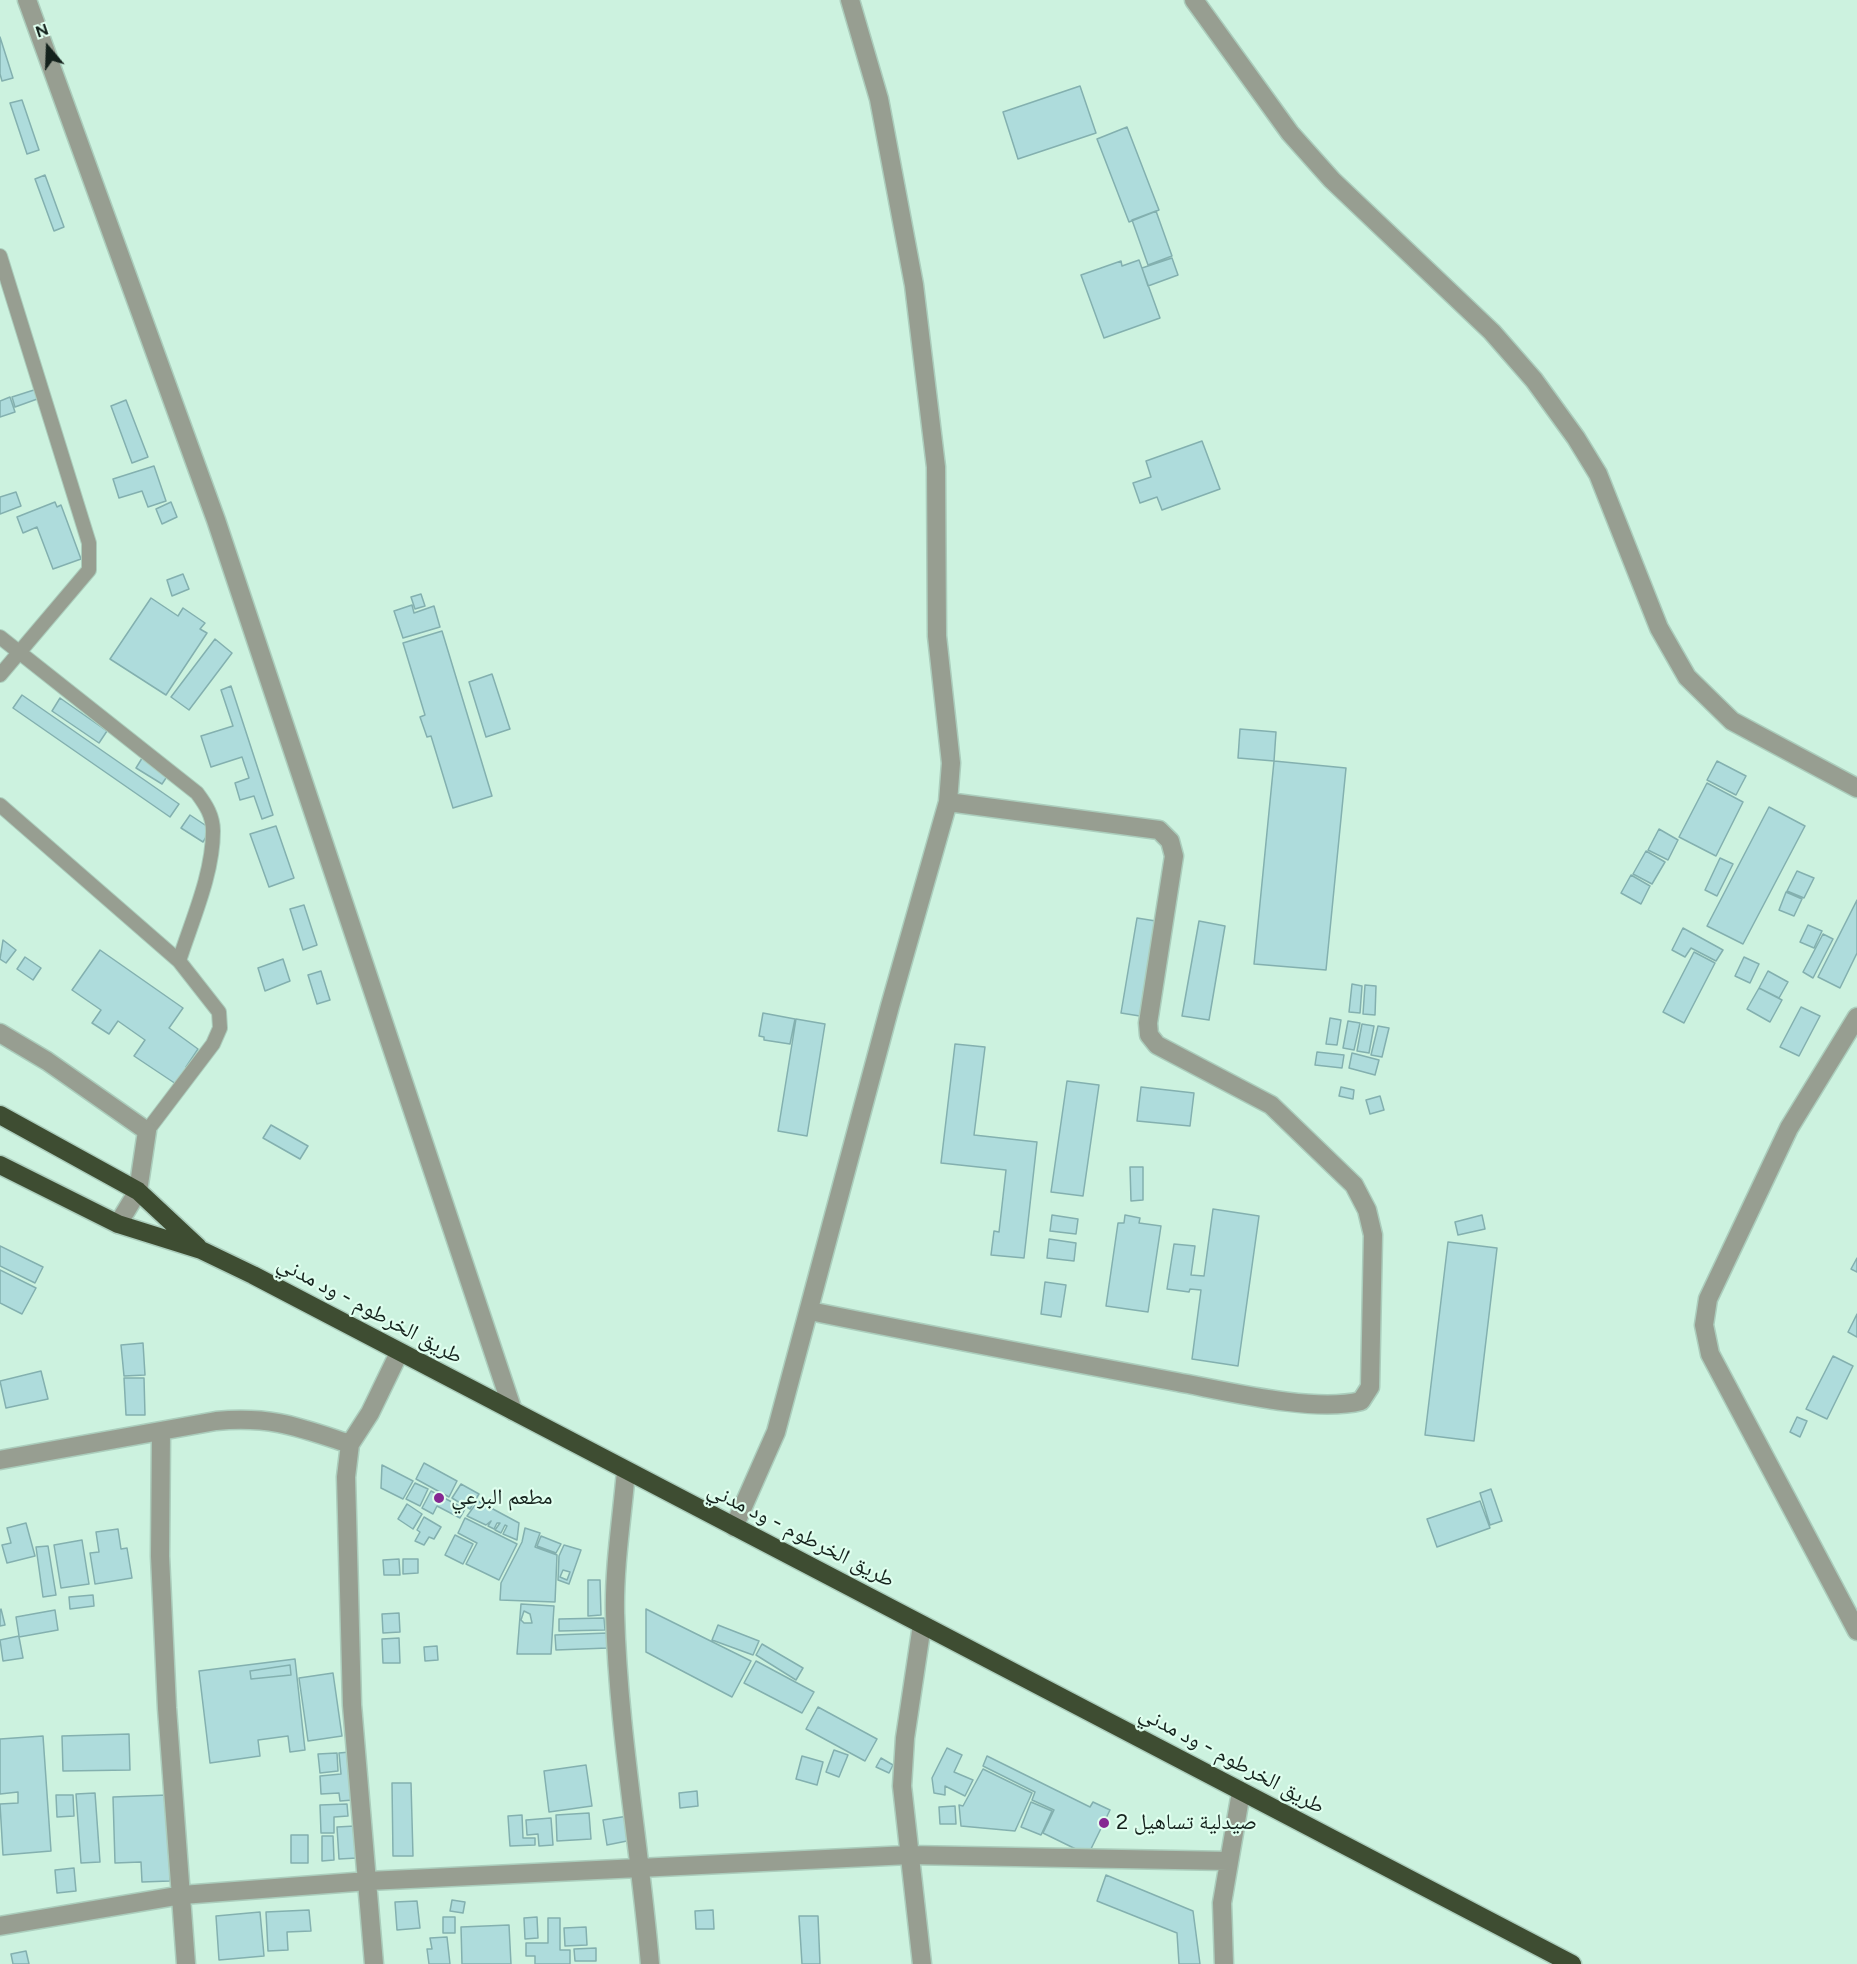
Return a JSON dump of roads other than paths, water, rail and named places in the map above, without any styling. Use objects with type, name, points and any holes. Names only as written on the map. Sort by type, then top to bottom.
[{"type":"highway","points":[[0,1115],[138,1191],[201,1250]]},
{"type":"highway","name":"طريق الخرطوم - ود مدني","points":[[0,1165],[118,1224],[201,1250],[513,1411],[1561,1961]]},
{"type":"street","points":[[27,0],[216,519],[513,1411]]},
{"type":"street","points":[[734,1527],[776,1431],[887,1017],[948,802],[951,763],[937,636],[936,467],[912,274],[879,99],[850,0]]},
{"type":"street","points":[[1194,0],[1290,133],[1332,180],[1492,332],[1534,380],[1576,438],[1598,474],[1659,628],[1688,677],[1732,721],[1857,788]]},
{"type":"street","points":[[810,1311],[966,1343],[1265,1398],[1344,1406],[1361,1401],[1370,1387],[1374,1235],[1367,1210],[1354,1185],[1271,1105],[1156,1045],[1149,1035],[1148,1023],[1174,856],[1170,841],[1159,830],[948,802]]},
{"type":"street","points":[[1857,1017],[1789,1128],[1708,1299],[1704,1325],[1710,1354],[1857,1631]]},
{"type":"street","points":[[0,1033],[46,1061],[147,1131],[138,1191],[118,1224]]},
{"type":"street","points":[[374,1964],[352,1705],[346,1477],[350,1444],[370,1413],[399,1353]]},
{"type":"street","points":[[0,1461],[216,1421],[252,1418],[280,1421],[350,1444]]},
{"type":"street","points":[[161,1433],[160,1556],[167,1707],[186,1964]]},
{"type":"street","points":[[626,1471],[615,1611],[624,1736],[642,1867],[650,1964]]},
{"type":"street","points":[[922,1625],[902,1786],[922,1964]]},
{"type":"street","points":[[1224,1964],[1222,1903],[1241,1792]]},
{"type":"street","points":[[0,1926],[182,1894],[368,1881],[909,1855],[1228,1861]]},
{"type":"lane","points":[[0,256],[3,277],[89,543],[89,570],[0,675]]},
{"type":"lane","points":[[0,637],[197,793],[209,810],[213,830],[206,873],[179,961]]},
{"type":"lane","points":[[0,805],[179,961],[219,1012],[220,1028],[213,1044],[147,1131]]},
{"type":"place","name":"مطعم البرعي","points":[[439,1498]]},
{"type":"place","name":"صيدلية تساهيل 2","points":[[1104,1823]]}]
